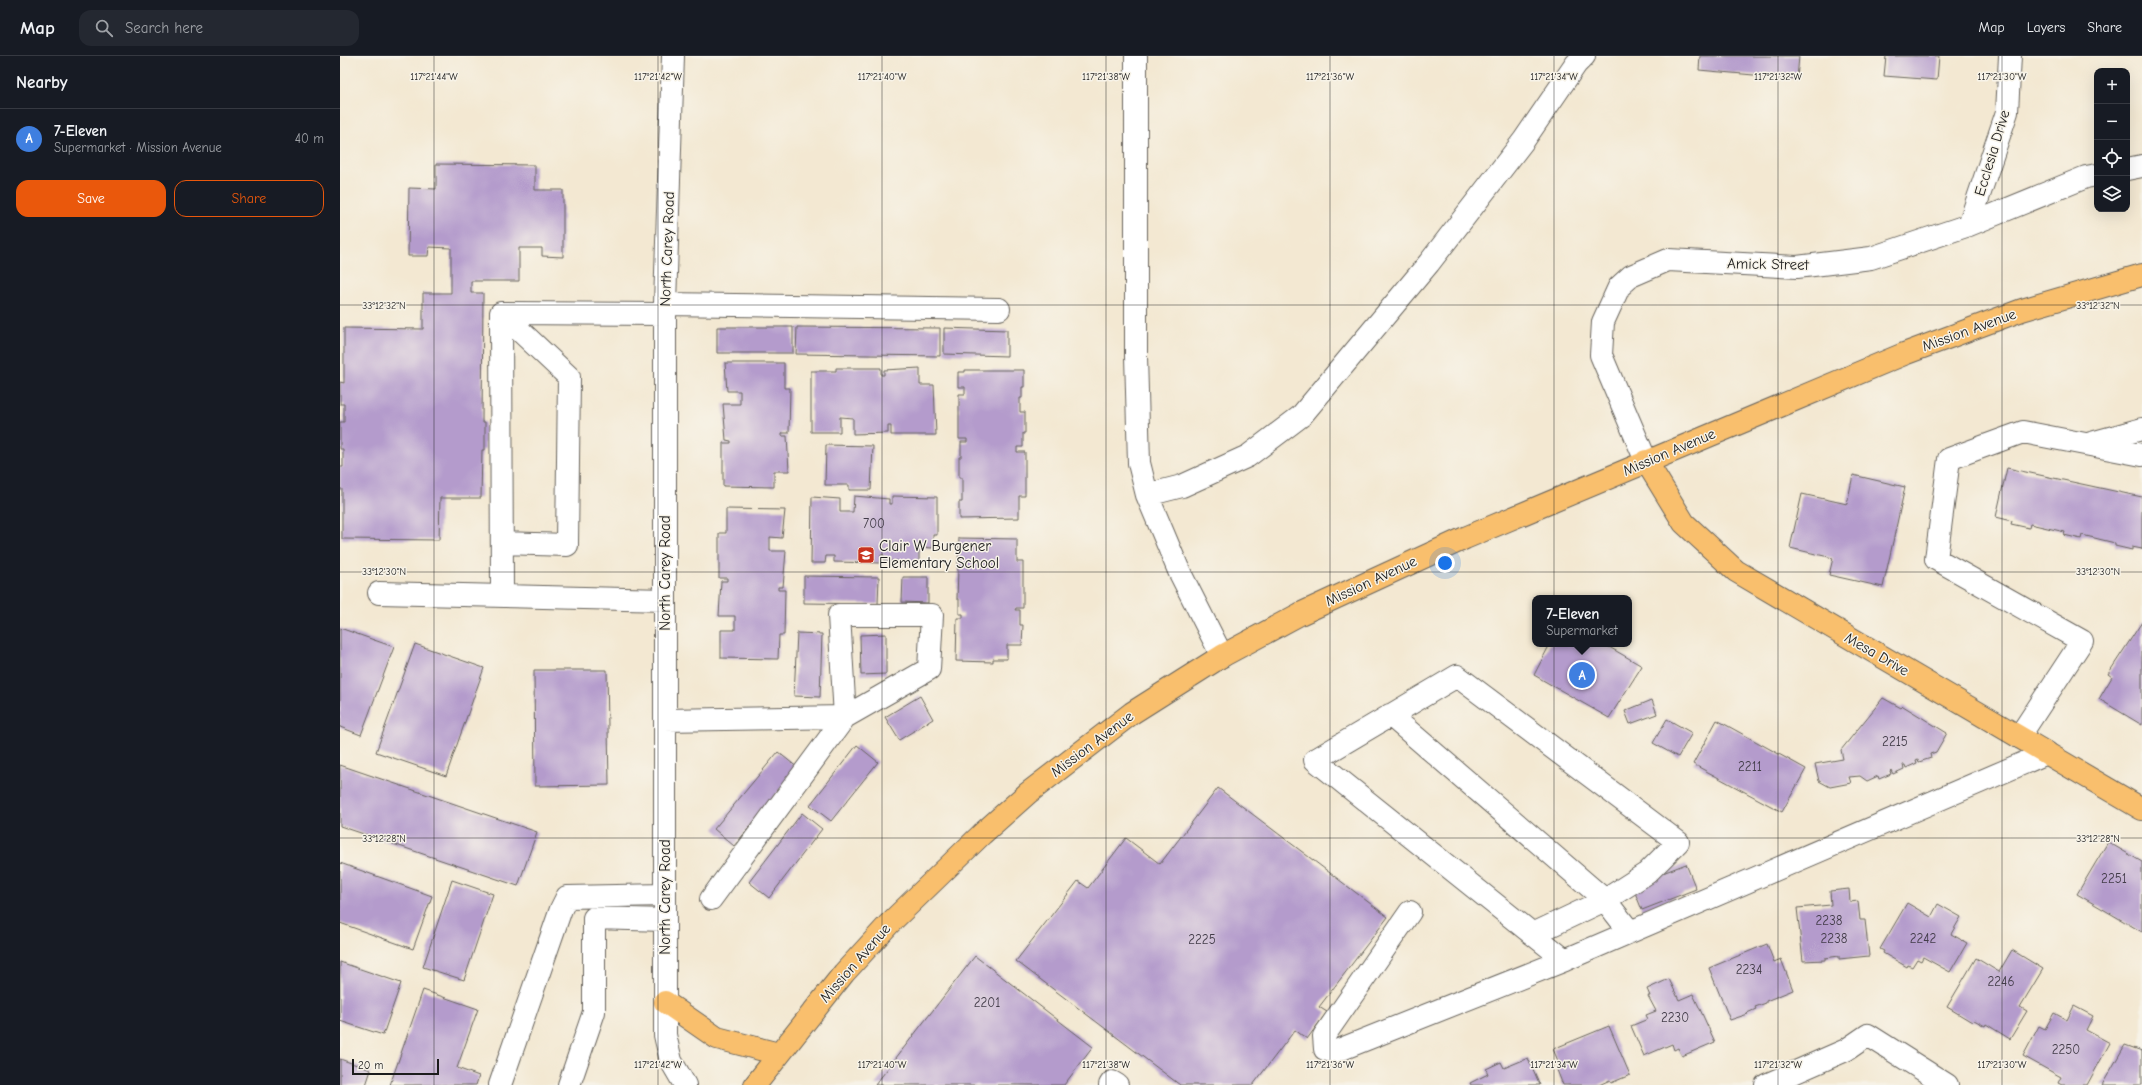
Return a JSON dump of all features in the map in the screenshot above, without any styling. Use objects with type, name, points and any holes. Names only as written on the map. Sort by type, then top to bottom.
[{"type":"main road","name":"Mission Avenue","points":[[755,1085],[844,973],[889,924],[982,834],[1028,793],[1132,713],[1222,656],[1300,614],[1364,584],[1466,538],[1646,461],[1964,331],[2022,310],[2142,275]]},
{"type":"main road","name":"Mesa Drive","points":[[1646,461],[1684,523],[1736,571],[2142,809]]},
{"type":"main road","points":[[665,1002],[717,1038],[779,1054]]},
{"type":"street","name":"North Carey Road","points":[[673,56],[665,309],[665,1036],[672,1061],[685,1085]]},
{"type":"street","points":[[1136,56],[1136,356],[1139,463],[1147,495],[1179,571],[1222,656]]},
{"type":"street","name":"Ecclesia Drive","points":[[1970,225],[2007,112],[2010,56]]},
{"type":"street","points":[[1147,495],[1182,486],[1248,456],[1301,416],[1429,263],[1524,140],[1580,60]]},
{"type":"street","points":[[2130,168],[2142,166]]},
{"type":"street","name":"Amick Street","points":[[1646,461],[1600,355],[1603,322],[1619,287],[1631,276],[1668,260],[1797,267],[1871,258],[1970,225],[2086,177],[2094,176]]},
{"type":"street","points":[[501,313],[665,309],[999,309]]},
{"type":"street","points":[[501,313],[569,377],[567,545],[502,543]]},
{"type":"street","points":[[501,313],[502,596]]},
{"type":"street","points":[[2088,444],[2142,429]]},
{"type":"street","points":[[2019,737],[2082,641],[1936,559],[1949,459],[2023,432],[2142,455]]},
{"type":"street","points":[[379,593],[665,600]]},
{"type":"street","points":[[711,899],[845,717],[929,669],[932,615],[839,615],[845,717]]},
{"type":"street","points":[[1533,934],[1605,900],[1647,873],[1678,842],[1457,676],[1315,760],[1565,960]]},
{"type":"street","points":[[1390,715],[1605,900],[1630,932]]},
{"type":"street","points":[[665,720],[845,717]]},
{"type":"street","points":[[1410,912],[1324,1036],[1325,1049],[1334,1052],[1565,960],[2046,753]]},
{"type":"street","points":[[500,1085],[561,909],[567,897],[665,895]]},
{"type":"street","points":[[561,909],[594,918],[665,920]]},
{"type":"street","points":[[569,1085],[594,1012],[594,918]]},
{"type":"street","points":[[1766,1085],[1846,1050],[1868,1036],[1948,1085]]},
{"type":"street","points":[[1110,1085],[1112,1082],[1116,1085]]},
{"type":"building","points":[[1700,56],[1799,56],[1797,79],[1699,70]]},
{"type":"building","points":[[1886,56],[1939,56],[1937,80],[1884,76]]},
{"type":"building","points":[[436,164],[535,165],[535,190],[563,190],[563,257],[542,256],[542,248],[519,248],[519,281],[471,281],[471,293],[483,293],[482,422],[485,422],[485,450],[482,450],[481,498],[440,498],[439,540],[342,539],[342,489],[340,489],[340,467],[343,467],[343,449],[340,449],[340,422],[344,422],[344,404],[340,404],[340,382],[344,383],[344,328],[423,329],[423,293],[451,293],[451,248],[429,247],[428,256],[408,256],[409,188],[436,189]]},
{"type":"building","points":[[717,327],[793,327],[793,353],[717,353]]},
{"type":"building","points":[[797,327],[940,328],[940,356],[796,354]]},
{"type":"building","points":[[944,328],[1007,330],[1007,356],[944,354]]},
{"type":"building","points":[[725,363],[784,363],[784,388],[790,388],[789,433],[782,433],[782,436],[787,436],[789,471],[774,471],[774,487],[723,486],[723,443],[731,443],[731,441],[726,440],[723,404],[740,404],[740,391],[727,391]]},
{"type":"building","points":[[836,368],[881,368],[881,375],[884,375],[884,370],[920,368],[920,385],[934,385],[936,435],[891,435],[891,426],[888,426],[888,433],[853,434],[853,418],[840,417],[840,432],[811,432],[811,371],[836,371]]},
{"type":"building","points":[[965,370],[1024,370],[1024,387],[1022,387],[1022,398],[1020,398],[1020,412],[1025,412],[1025,433],[1023,433],[1023,447],[1017,447],[1017,452],[1025,452],[1025,496],[1019,496],[1019,518],[959,519],[959,502],[962,502],[962,478],[959,478],[959,457],[961,457],[961,442],[967,442],[967,439],[959,439],[959,394],[965,394],[965,387],[958,387],[958,372],[965,372]]},
{"type":"building","points":[[826,445],[873,446],[871,490],[849,490],[849,485],[825,485]]},
{"type":"building","points":[[2007,468],[2142,497],[2142,549],[2132,547],[2132,550],[2115,546],[2115,543],[2082,535],[2081,539],[2064,535],[2065,532],[2030,524],[2029,528],[2011,524],[2012,521],[1996,517]]},
{"type":"building","points":[[1853,475],[1905,487],[1883,587],[1829,575],[1833,558],[1790,548],[1802,494],[1847,504]]},
{"type":"building","points":[[854,496],[889,499],[889,504],[892,504],[892,496],[937,497],[937,535],[933,535],[933,548],[919,547],[919,564],[898,564],[898,561],[884,561],[884,555],[881,555],[881,563],[834,562],[834,556],[826,556],[825,563],[811,563],[812,497],[840,499],[840,512],[853,512]]},
{"type":"building","points":[[726,509],[785,510],[782,538],[770,537],[770,551],[786,551],[783,587],[778,587],[778,590],[785,590],[784,635],[779,635],[778,659],[721,658],[721,630],[735,630],[735,616],[719,616],[721,581],[727,581],[727,578],[719,578],[719,533],[726,533]]},
{"type":"building","points":[[959,538],[1017,539],[1017,562],[1023,562],[1023,608],[1016,608],[1015,610],[1020,610],[1020,625],[1023,625],[1022,645],[1007,645],[1007,659],[993,659],[993,662],[956,661],[957,618],[963,618],[963,614],[959,614],[959,599],[957,599]]},
{"type":"building","points":[[804,576],[879,577],[878,604],[804,603]]},
{"type":"building","points":[[903,577],[928,577],[928,603],[902,602]]},
{"type":"building","points":[[2142,622],[2142,725],[2099,699],[2112,677],[2108,674]]},
{"type":"building","points":[[340,628],[394,647],[361,735],[340,727]]},
{"type":"building","points":[[797,633],[822,634],[820,697],[794,696]]},
{"type":"building","points":[[886,634],[886,674],[861,675],[860,635]]},
{"type":"building","points":[[415,644],[484,668],[446,776],[376,752]]},
{"type":"building","points":[[1548,647],[1609,647],[1642,666],[1609,718],[1534,675]]},
{"type":"building","points":[[534,670],[607,670],[609,785],[535,786]]},
{"type":"building","points":[[920,696],[933,719],[899,740],[885,717]]},
{"type":"building","points":[[1883,698],[1901,708],[1903,706],[1947,733],[1936,752],[1930,754],[1931,758],[1919,762],[1918,759],[1916,760],[1917,763],[1906,768],[1905,765],[1903,765],[1904,769],[1893,774],[1891,770],[1891,774],[1879,779],[1878,776],[1867,781],[1860,776],[1849,777],[1851,783],[1830,787],[1819,781],[1815,764],[1843,759],[1841,750]]},
{"type":"building","points":[[1652,700],[1657,714],[1630,724],[1625,711]]},
{"type":"building","points":[[1667,719],[1692,733],[1678,757],[1653,743]]},
{"type":"building","points":[[1717,720],[1806,769],[1782,812],[1693,764]]},
{"type":"building","points":[[857,745],[878,762],[831,821],[810,805]]},
{"type":"building","points":[[778,752],[798,768],[734,846],[714,829]]},
{"type":"building","points":[[340,765],[537,832],[518,886],[340,826]]},
{"type":"building","points":[[1218,788],[1388,917],[1319,1007],[1327,1012],[1307,1039],[1295,1030],[1253,1085],[1180,1085],[1016,961],[1078,881],[1088,888],[1126,838],[1160,864]]},
{"type":"building","points":[[802,813],[822,829],[769,898],[749,882]]},
{"type":"building","points":[[2108,842],[2142,862],[2142,932],[2077,894]]},
{"type":"building","points":[[340,863],[432,896],[413,949],[340,923]]},
{"type":"building","points":[[1686,864],[1696,889],[1642,910],[1632,885]]},
{"type":"building","points":[[452,880],[493,894],[464,980],[423,967]]},
{"type":"building","points":[[1849,889],[1850,902],[1858,901],[1860,920],[1865,920],[1869,956],[1839,959],[1839,956],[1825,958],[1825,960],[1803,961],[1797,908],[1831,905],[1830,891]]},
{"type":"building","points":[[1907,903],[1931,917],[1938,904],[1961,917],[1951,934],[1967,943],[1950,972],[1923,957],[1921,961],[1917,959],[1912,967],[1908,965],[1907,967],[1883,953],[1884,951],[1880,949]]},
{"type":"building","points":[[1767,944],[1774,962],[1781,959],[1793,990],[1766,1001],[1766,1003],[1755,1007],[1756,1009],[1747,1013],[1748,1014],[1730,1020],[1709,968]]},
{"type":"building","points":[[2012,950],[2043,969],[2020,1007],[2027,1011],[2010,1039],[1986,1024],[1985,1026],[1974,1020],[1972,1022],[1947,1007],[1976,958],[1999,972]]},
{"type":"building","points":[[975,956],[1093,1047],[1064,1085],[875,1085]]},
{"type":"building","points":[[340,962],[401,983],[383,1035],[340,1021]]},
{"type":"building","points":[[1669,979],[1679,1000],[1693,994],[1715,1042],[1682,1056],[1678,1048],[1674,1050],[1672,1044],[1644,1056],[1631,1026],[1648,1019],[1646,1015],[1656,1011],[1648,996],[1650,996],[1647,989]]},
{"type":"building","points":[[423,990],[478,1009],[457,1068],[479,1076],[476,1085],[390,1085]]},
{"type":"building","points":[[2074,1006],[2093,1016],[2086,1030],[2110,1043],[2087,1085],[2062,1085],[2058,1083],[2061,1077],[2023,1056],[2039,1026],[2045,1029],[2054,1013],[2067,1020]]},
{"type":"building","points":[[1609,1026],[1630,1075],[1611,1083],[1610,1080],[1599,1085],[1563,1085],[1557,1070],[1561,1068],[1553,1049]]},
{"type":"building","points":[[2125,1045],[2142,1051],[2142,1085],[2102,1085]]},
{"type":"building","points":[[1528,1058],[1540,1085],[1471,1085],[1470,1083],[1488,1074],[1486,1069],[1501,1062],[1504,1068]]},
{"type":"building","points":[[340,1059],[371,1070],[366,1085],[340,1085]]},
{"type":"place","name":"Clair W Burgener Elementary School","points":[[866,555]]},
{"type":"place","name":"7-Eleven","points":[[1582,675]]}]
